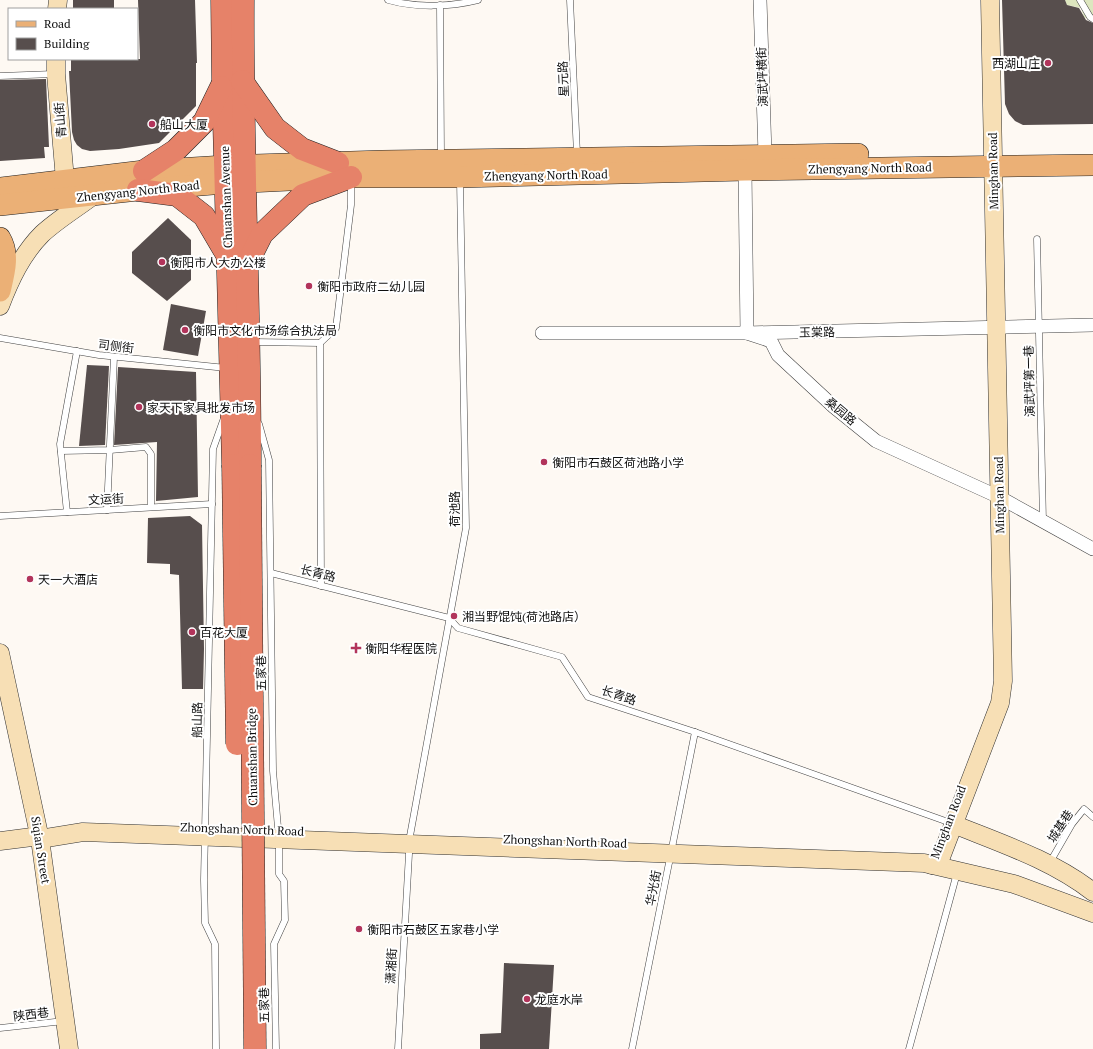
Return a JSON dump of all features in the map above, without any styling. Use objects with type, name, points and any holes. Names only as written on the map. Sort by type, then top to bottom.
[{"type":"highway","name":"Chuanshan Avenue","points":[[222,0],[233,83],[237,260],[231,369],[241,392]]},
{"type":"highway","name":"Chuanshan Avenue","points":[[233,83],[243,0]]},
{"type":"highway","points":[[233,83],[275,128],[302,149],[345,170],[303,195],[237,260],[204,216],[177,195],[141,181],[176,150],[204,122],[233,83]]},
{"type":"highway","name":"Chuanshan Avenue","points":[[237,260],[248,342],[241,392],[242,465]]},
{"type":"highway","name":"Chuanshan Bridge","points":[[240,1049],[242,465]]},
{"type":"highway","name":"Chuanshan Bridge","points":[[242,465],[255,1049]]},
{"type":"main road","name":"Zhengyang North Road","points":[[345,170],[460,177],[745,170],[990,160],[1093,151]]},
{"type":"main road","name":"Zhengyang North Road","points":[[0,188],[65,180],[141,181],[235,174],[345,170],[442,160],[765,154],[990,160],[1093,165]]},
{"type":"main road","name":"Zhengyang North Road","points":[[4,207],[94,195],[141,181]]},
{"type":"main road","points":[[0,238],[5,250],[5,259],[0,292]]},
{"type":"street","name":"演武坪横街","points":[[760,0],[765,154]]},
{"type":"street","name":"Minghan Road","points":[[984,0],[990,160]]},
{"type":"street","name":"Minghan Road","points":[[936,859],[1000,703],[1003,681],[993,327],[990,160],[990,0]]},
{"type":"street","name":"青山街","points":[[56,67],[65,180]]},
{"type":"street","points":[[745,170],[747,333]]},
{"type":"street","points":[[0,306],[12,276],[42,235],[94,195]]},
{"type":"street","name":"玉棠路","points":[[542,333],[747,333],[1093,325]]},
{"type":"street","name":"桑园路","points":[[747,333],[771,341],[778,355],[834,407],[876,441],[997,496],[1093,549]]},
{"type":"street","name":"Siqian Street","points":[[0,653],[2,692],[37,836],[62,1021],[64,1049]]},
{"type":"street","points":[[950,823],[1049,864],[1075,878],[1093,892]]},
{"type":"street","name":"Zhongshan North Road","points":[[0,841],[37,836],[84,824],[206,832],[409,840],[672,849],[925,854],[958,871],[1014,884],[1093,913]]},
{"type":"street","name":"Zhongshan North Road","points":[[936,859],[1017,876],[1093,905]]},
{"type":"street","name":"Siqian Street","points":[[62,1021],[69,1049]]},
{"type":"lane","points":[[388,0],[400,3],[440,5],[463,4],[478,0]]},
{"type":"lane","name":"星元路","points":[[570,0],[577,158]]},
{"type":"lane","points":[[1080,0],[1090,17],[1093,19]]},
{"type":"lane","points":[[440,5],[442,160]]},
{"type":"lane","points":[[0,76],[56,67]]},
{"type":"lane","points":[[248,342],[320,343],[336,328],[351,205],[345,170]]},
{"type":"lane","name":"荷池路","points":[[409,840],[466,528],[460,177]]},
{"type":"lane","name":"演武坪第一巷","points":[[1037,239],[1043,522]]},
{"type":"lane","name":"司侧街","points":[[0,338],[114,357],[231,369]]},
{"type":"lane","points":[[320,343],[321,586]]},
{"type":"lane","points":[[67,512],[60,444],[77,351]]},
{"type":"lane","points":[[107,510],[114,357]]},
{"type":"lane","name":"船山路","points":[[216,1049],[215,944],[205,922],[213,449],[241,392]]},
{"type":"lane","name":"五家巷","points":[[241,392],[269,460],[273,771],[279,835],[279,874],[284,881],[285,920],[274,944],[276,1049]]},
{"type":"lane","points":[[61,451],[146,448],[151,454],[151,507]]},
{"type":"lane","name":"文运街","points":[[0,516],[212,504]]},
{"type":"lane","name":"长青路","points":[[271,573],[449,618],[458,628],[562,657],[588,697],[696,732],[950,823]]},
{"type":"lane","name":"华光街","points":[[632,1049],[696,732]]},
{"type":"lane","name":"城基巷","points":[[1049,864],[1072,824],[1084,809],[1093,817]]},
{"type":"lane","name":"潇湘街","points":[[398,1049],[409,840]]},
{"type":"lane","points":[[909,1049],[958,871]]},
{"type":"lane","name":"陕西巷","points":[[0,1028],[62,1021]]},
{"type":"green space","points":[[1065,0],[1093,0],[1093,22],[1084,17],[1081,8],[1067,5]]},
{"type":"building","points":[[73,0],[114,0],[114,8],[73,8]]},
{"type":"building","points":[[138,0],[195,0],[197,63],[196,106],[159,143],[119,149],[90,151],[82,149],[74,140],[72,132],[69,71],[71,71],[71,60],[140,59]]},
{"type":"building","name":"西湖山庄","points":[[1002,0],[1065,0],[1067,5],[1079,8],[1086,20],[1093,23],[1093,124],[1023,125],[1015,121],[1009,114],[1005,104]]},
{"type":"building","points":[[46,79],[49,147],[44,147],[45,158],[0,161],[0,80]]},
{"type":"building","name":"衡阳市人大办公楼","points":[[168,218],[191,240],[191,280],[167,301],[132,273],[132,252]]},
{"type":"building","name":"衡阳市文化市场综合执法局","points":[[171,304],[206,311],[198,356],[163,350]]},
{"type":"building","points":[[87,365],[109,366],[105,445],[79,446]]},
{"type":"building","name":"家天下家具批发市场","points":[[118,367],[196,372],[198,497],[156,501],[157,442],[114,445]]},
{"type":"building","name":"百花大厦","points":[[190,516],[202,525],[204,649],[203,689],[182,689],[179,575],[170,574],[170,564],[147,563],[148,518]]},
{"type":"building","name":"龙庭水岸","points":[[504,963],[554,965],[549,1049],[480,1049],[480,1034],[501,1033]]},
{"type":"place","name":"西湖山庄","points":[[1048,63]]},
{"type":"place","name":"船山大厦","points":[[152,124]]},
{"type":"place","name":"衡阳市人大办公楼","points":[[162,262]]},
{"type":"place","name":"衡阳市政府二幼儿园","points":[[309,286]]},
{"type":"place","name":"衡阳市文化市场综合执法局","points":[[185,330]]},
{"type":"place","name":"家天下家具批发市场","points":[[139,407]]},
{"type":"place","name":"衡阳市石鼓区荷池路小学","points":[[544,462]]},
{"type":"place","name":"天一大酒店","points":[[30,579]]},
{"type":"place","name":"湘当野馄饨(荷池路店）","points":[[454,616]]},
{"type":"place","name":"百花大厦","points":[[192,632]]},
{"type":"place","name":"衡阳华程医院","points":[[356,648]]},
{"type":"place","name":"衡阳市石鼓区五家巷小学","points":[[359,929]]},
{"type":"place","name":"龙庭水岸","points":[[527,999]]}]
